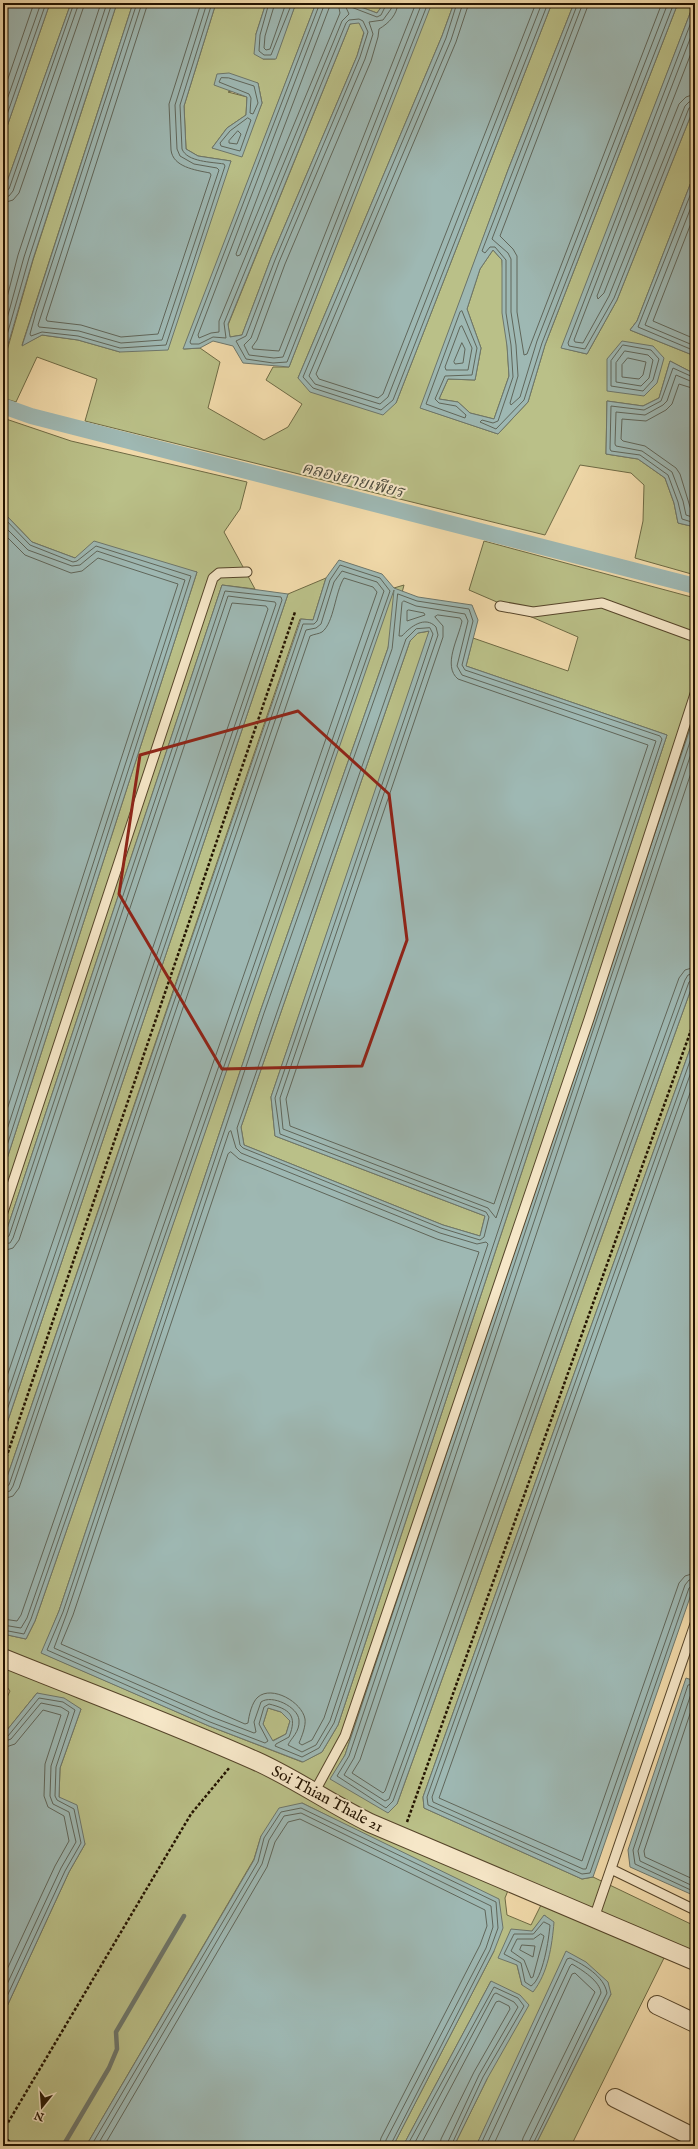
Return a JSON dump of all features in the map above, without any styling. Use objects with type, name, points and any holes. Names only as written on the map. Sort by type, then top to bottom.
[{"type":"street","name":"Soi Thian Thale 21","points":[[3,1658],[240,1754],[315,1791],[344,1811],[695,1961]]},
{"type":"street","points":[[657,2005],[695,2023]]},
{"type":"street","points":[[615,2098],[695,2138]]},
{"type":"lane","points":[[3,1212],[213,578],[219,573],[247,572]]},
{"type":"lane","points":[[500,606],[534,612],[602,603],[695,637]]},
{"type":"lane","points":[[315,1791],[333,1760],[347,1728],[589,1019],[695,694]]},
{"type":"lane","points":[[594,1918],[695,1624]]},
{"type":"lane","points":[[611,1869],[695,1910]]},
{"type":"path","points":[[3,1467],[295,612]]},
{"type":"path","points":[[402,1836],[695,1019]]},
{"type":"path","points":[[3,2131],[191,1814],[240,1754]]},
{"type":"path","points":[[3,2137],[16,2146]]},
{"type":"highlighted area","points":[[298,711],[389,794],[407,940],[362,1066],[222,1069],[119,894],[140,755]]},
{"type":"green space","points":[[50,3],[71,3],[3,193],[3,138]]},
{"type":"green space","points":[[117,3],[133,3],[22,345],[42,335],[78,340],[120,352],[231,161],[198,156],[186,149],[184,106],[216,3],[266,3],[256,34],[263,59],[275,59],[296,3],[316,3],[184,349],[200,348],[220,362],[208,408],[264,440],[288,427],[302,404],[266,380],[273,367],[289,367],[431,3],[454,3],[442,36],[298,378],[396,403],[552,3],[574,3],[508,170],[421,408],[498,434],[528,402],[545,345],[678,3],[694,3],[562,348],[587,354],[617,300],[695,105],[695,172],[637,321],[630,330],[695,356],[695,374],[670,361],[659,398],[643,406],[607,401],[606,454],[638,459],[665,478],[674,503],[678,523],[695,527],[695,575],[635,558],[643,521],[644,485],[631,473],[580,465],[545,535],[85,421],[97,379],[37,357],[16,402],[3,398],[3,354],[6,354],[33,260]],"holes":[[[258,83],[262,103],[252,128],[212,148],[227,128],[246,115],[247,97],[228,92]]]},
{"type":"green space","points":[[350,3],[384,3],[377,13]]},
{"type":"green space","points":[[359,22],[364,32],[357,56],[271,258],[242,335],[230,337],[228,325],[350,24]]},
{"type":"green space","points":[[493,250],[502,260],[509,376],[494,419],[470,413],[458,402],[439,399],[448,379],[475,380],[481,348],[467,309],[480,269]]},
{"type":"green space","points":[[3,418],[71,441],[247,482],[240,509],[224,532],[255,589],[222,585],[3,1241],[3,1171],[197,572],[75,558],[32,542],[3,512]]},
{"type":"green space","points":[[484,541],[695,598],[695,714],[345,1755],[331,1779],[397,1804],[695,978],[695,1035],[423,1797],[424,1808],[582,1879],[593,1877],[695,1926],[695,1969],[665,1956],[571,2146],[535,2146],[611,1994],[486,2125],[476,2146],[454,2146],[487,2079],[491,1981],[403,2146],[393,2146],[494,1951],[330,1817],[302,1803],[261,1836],[254,1859],[86,2146],[3,2146],[3,2015],[69,1872],[85,1844],[59,1797],[60,1768],[81,1709],[37,1693],[3,1735],[3,1706],[10,1691],[3,1682],[3,1634],[26,1639],[35,1621],[394,588],[404,585],[388,648],[260,1012],[59,1611],[42,1653],[209,1726],[302,1762],[322,1752],[338,1725],[667,735],[466,666],[473,638],[568,671],[578,637],[469,590]],"holes":[[[509,1888],[541,1905],[531,1925],[507,1915],[505,1898]],[[545,1915],[522,1985],[517,1965],[532,1931]]]},
{"type":"green space","points":[[326,578],[313,620],[300,619],[3,1489],[3,1435],[288,594]]},
{"type":"green space","points":[[430,631],[271,1097],[275,1136],[485,1216],[480,1236],[443,1225],[244,1145],[241,1127],[410,641],[418,633]]},
{"type":"green space","points":[[268,1708],[281,1712],[290,1721],[286,1734],[272,1741],[263,1724]]},
{"type":"water","points":[[3,3],[50,3],[3,138]]},
{"type":"water","points":[[71,3],[117,3],[33,259],[5,355],[3,354],[3,193]]},
{"type":"water","points":[[133,3],[216,3],[184,106],[186,149],[198,156],[231,161],[168,350],[120,352],[78,340],[42,335],[22,346]]},
{"type":"water","points":[[266,3],[296,3],[276,59],[263,59],[254,54],[256,34]]},
{"type":"water","points":[[316,3],[350,3],[377,13],[384,3],[432,3],[289,367],[243,363],[233,346],[213,341],[200,348],[183,349]],"holes":[[[359,23],[364,33],[357,56],[271,258],[242,335],[230,337],[228,324],[350,24]]]},
{"type":"water","points":[[454,3],[552,3],[396,403],[383,415],[310,392],[298,378],[442,36]]},
{"type":"water","points":[[574,3],[678,3],[545,345],[528,402],[498,434],[420,408],[508,170]],"holes":[[[493,250],[502,260],[502,313],[507,346],[509,376],[494,419],[470,413],[458,402],[439,399],[448,379],[475,380],[481,348],[467,309],[480,269]]]},
{"type":"water","points":[[694,3],[695,105],[617,300],[587,354],[561,348]]},
{"type":"water","points":[[229,73],[258,83],[262,103],[242,157],[212,148],[227,128],[246,115],[247,97],[214,85],[217,74]]},
{"type":"water","points":[[695,172],[695,356],[630,330],[637,321]]},
{"type":"water","points":[[622,341],[653,346],[664,358],[657,383],[644,396],[607,391],[607,359]]},
{"type":"water","points":[[670,361],[695,374],[695,527],[678,523],[674,503],[665,478],[638,459],[606,454],[607,401],[643,406],[659,398]]},
{"type":"water","points":[[3,512],[32,542],[75,558],[94,541],[197,572],[3,1171]]},
{"type":"water","points":[[339,560],[382,574],[394,588],[418,597],[472,605],[478,620],[466,666],[667,735],[338,1725],[322,1752],[303,1762],[209,1726],[41,1653],[59,1611],[260,1012],[388,648],[394,590],[35,1621],[26,1639],[3,1634],[3,1489],[301,619],[313,620],[326,578]],"holes":[[[429,631],[271,1097],[275,1136],[485,1216],[480,1236],[443,1225],[244,1145],[241,1127],[410,641],[418,633]],[[268,1708],[281,1712],[290,1721],[286,1734],[273,1741],[263,1724]]]},
{"type":"water","points":[[222,585],[288,594],[3,1435],[3,1241]]},
{"type":"water","points":[[695,714],[695,978],[397,1804],[388,1813],[330,1779],[345,1755]]},
{"type":"water","points":[[695,1035],[695,1583],[593,1877],[582,1879],[424,1808],[423,1797]]},
{"type":"water","points":[[686,1678],[695,1681],[695,1896],[630,1867],[628,1850]]},
{"type":"water","points":[[37,1693],[64,1698],[81,1709],[60,1768],[59,1797],[77,1805],[85,1844],[69,1872],[3,2015],[3,1735]]},
{"type":"water","points":[[302,1803],[499,1899],[503,1928],[494,1951],[393,2146],[86,2146],[254,1860],[261,1836],[279,1808]]},
{"type":"water","points":[[544,1915],[554,1922],[552,1940],[546,1968],[533,1992],[522,1985],[517,1965],[498,1958],[511,1929],[532,1931]]},
{"type":"water","points":[[566,1951],[586,1962],[608,1982],[611,1994],[535,2146],[476,2146]]},
{"type":"water","points":[[491,1981],[520,1995],[529,2005],[487,2079],[454,2146],[403,2146]]},
{"type":"waterway","name":"คลองยายเพียร","points":[[3,406],[31,416],[695,586]]},
{"type":"waterway","points":[[63,2146],[109,2068],[117,2049],[116,2032],[184,1916]]}]
